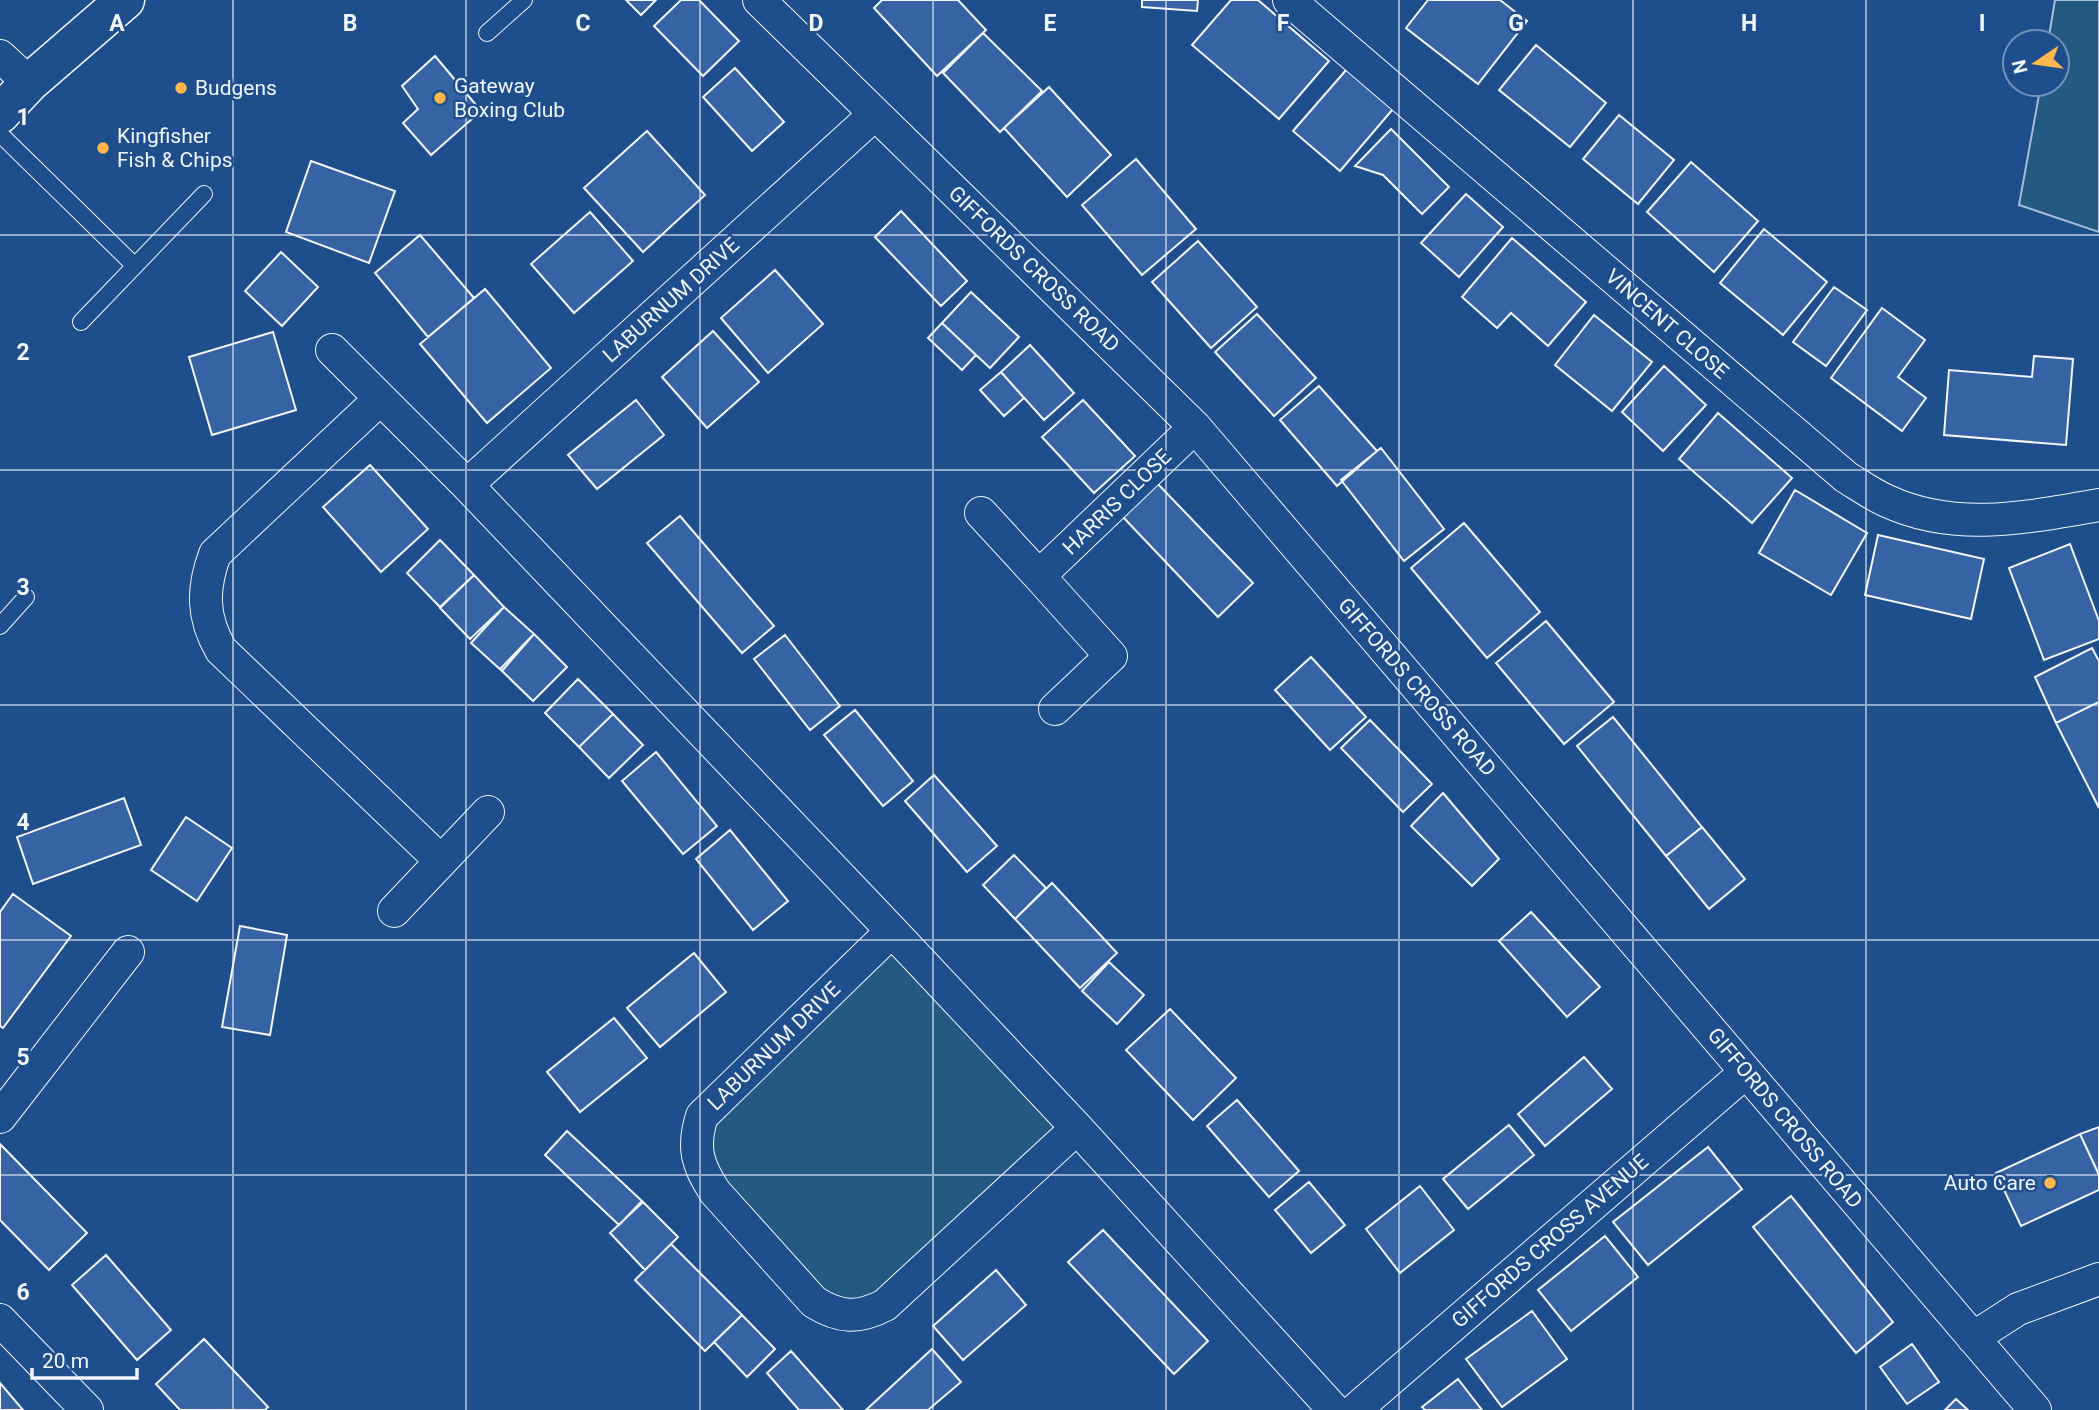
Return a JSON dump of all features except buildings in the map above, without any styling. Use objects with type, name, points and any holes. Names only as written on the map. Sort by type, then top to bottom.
[{"type":"main road","points":[[0,114],[29,83],[125,0]]},
{"type":"street","name":"GIFFORDS CROSS ROAD","points":[[760,0],[1195,427],[2035,1410]]},
{"type":"street","name":"VINCENT CLOSE","points":[[1289,0],[1846,477],[1888,502],[1964,520],[2010,520],[2099,505]]},
{"type":"street","points":[[0,56],[29,83]]},
{"type":"street","name":"LABURNUM DRIVE","points":[[467,485],[875,114]]},
{"type":"street","points":[[332,351],[467,485],[892,931],[1077,1128],[1334,1410]]},
{"type":"street","points":[[379,400],[215,554],[208,575],[205,611],[209,631],[220,650],[441,861]]},
{"type":"street","name":"HARRIS CLOSE","points":[[1040,576],[1195,427]]},
{"type":"street","points":[[981,513],[1111,656],[1055,709]]},
{"type":"street","points":[[394,911],[488,812]]},
{"type":"street","name":"LABURNUM DRIVE","points":[[892,931],[702,1116],[695,1140],[705,1177],[715,1192],[814,1302],[831,1313],[850,1317],[868,1314],[885,1305],[1077,1128]]},
{"type":"street","points":[[0,1117],[128,952]]},
{"type":"street","name":"GIFFORDS CROSS AVENUE","points":[[1354,1410],[1746,1072]]},
{"type":"street","points":[[1973,1338],[2018,1309],[2099,1279]]},
{"type":"street","points":[[0,1320],[87,1410]]},
{"type":"lane","points":[[487,33],[524,0]]},
{"type":"lane","points":[[0,134],[135,266]]},
{"type":"lane","points":[[81,321],[204,194]]},
{"type":"lane","points":[[0,626],[26,597]]},
{"type":"shaded area","points":[[2055,0],[2099,0],[2099,232],[2019,205],[2038,98],[2071,98],[2071,28],[2050,28]]},
{"type":"shaded area","points":[[892,931],[1077,1128],[850,1317],[715,1192],[702,1116]]},
{"type":"place","name":"Budgens","points":[[181,88]]},
{"type":"place","name":"Gateway Boxing Club","points":[[440,98]]},
{"type":"place","name":"Kingfisher Fish & Chips","points":[[103,148]]},
{"type":"place","name":"Auto Care","points":[[2050,1183]]}]
